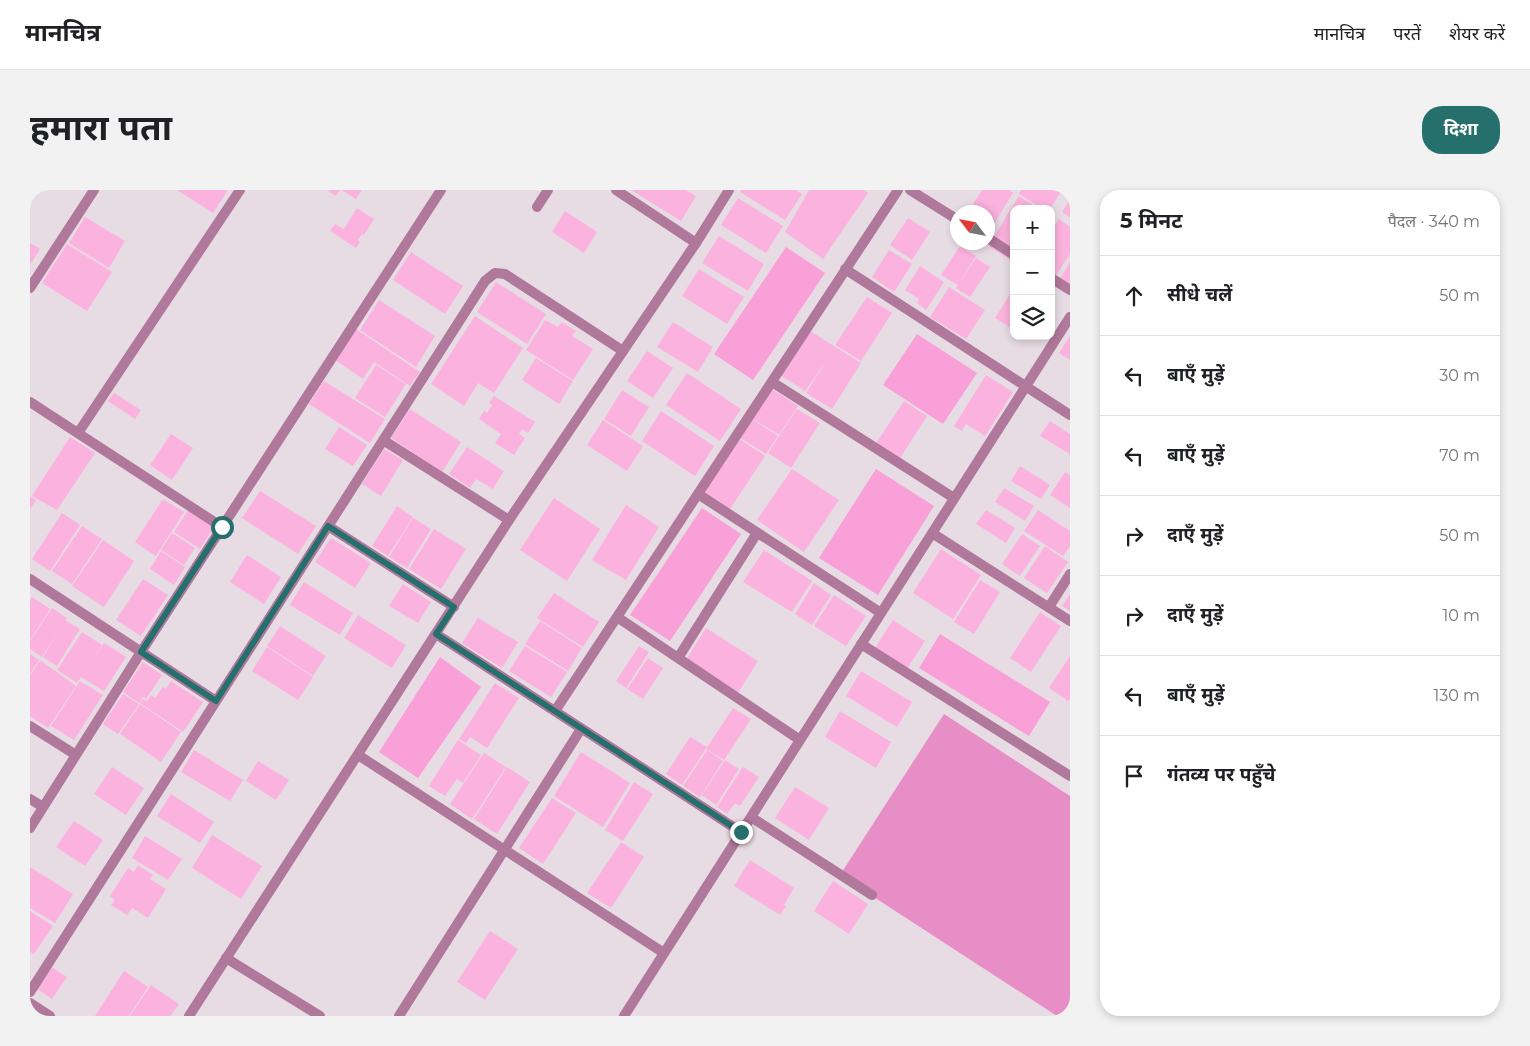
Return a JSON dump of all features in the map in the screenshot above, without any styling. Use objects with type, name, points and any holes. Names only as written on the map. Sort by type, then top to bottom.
[{"type":"street","points":[[30,288],[94,190]]},
{"type":"street","points":[[78,433],[240,190]]},
{"type":"street","points":[[30,828],[141,652],[441,190]]},
{"type":"street","points":[[537,207],[548,190]]},
{"type":"street","points":[[616,190],[696,243]]},
{"type":"street","points":[[189,1016],[510,520],[696,243],[729,190]]},
{"type":"street","points":[[555,711],[898,190]]},
{"type":"street","points":[[910,190],[950,215]]},
{"type":"street","points":[[995,243],[1010,252]]},
{"type":"street","points":[[846,270],[1070,415]]},
{"type":"street","points":[[30,992],[485,281],[495,273],[504,274],[623,351]]},
{"type":"street","points":[[1055,281],[1070,290]]},
{"type":"street","points":[[624,1016],[1070,318]]},
{"type":"street","points":[[772,382],[954,498]]},
{"type":"street","points":[[30,402],[222,527]]},
{"type":"street","points":[[383,440],[510,520]]},
{"type":"street","points":[[698,494],[881,613]]},
{"type":"street","points":[[328,526],[454,607]]},
{"type":"street","points":[[678,658],[757,533]]},
{"type":"street","points":[[932,534],[1070,621]]},
{"type":"street","points":[[1049,607],[1070,574]]},
{"type":"street","points":[[30,580],[216,701]]},
{"type":"street","points":[[617,617],[800,740]]},
{"type":"street","points":[[436,634],[741,832]]},
{"type":"street","points":[[861,644],[1070,776]]},
{"type":"street","points":[[30,726],[76,755]]},
{"type":"street","points":[[399,1016],[581,729]]},
{"type":"street","points":[[358,755],[664,953]]},
{"type":"street","points":[[30,798],[43,807]]},
{"type":"street","points":[[751,817],[872,894]]},
{"type":"street","points":[[226,958],[320,1016]]},
{"type":"street","points":[[30,1003],[50,1016]]},
{"type":"shaded area","points":[[786,247],[825,273],[753,380],[714,354]]},
{"type":"shaded area","points":[[917,334],[977,373],[943,424],[883,385]]},
{"type":"shaded area","points":[[876,469],[934,506],[878,595],[819,558]]},
{"type":"shaded area","points":[[702,508],[741,534],[670,641],[630,615]]},
{"type":"shaded area","points":[[940,634],[1050,702],[1029,736],[919,668]]},
{"type":"shaded area","points":[[440,657],[481,687],[418,778],[379,752]]},
{"type":"shaded area","points":[[944,714],[1070,796],[1070,1016],[1057,1016],[840,875]]},
{"type":"building","points":[[177,190],[228,190],[213,213]]},
{"type":"building","points":[[329,190],[340,190],[336,196]]},
{"type":"building","points":[[342,190],[362,190],[356,199]]},
{"type":"building","points":[[631,190],[686,190],[696,196],[681,221]]},
{"type":"building","points":[[741,190],[796,190],[802,194],[785,220],[740,192]]},
{"type":"building","points":[[809,190],[864,190],[868,193],[823,259],[785,232]]},
{"type":"building","points":[[982,190],[1009,190],[1013,193],[995,223],[995,205],[972,205]]},
{"type":"building","points":[[1021,190],[1062,190],[1053,205],[1037,205],[1019,194]]},
{"type":"building","points":[[1019,196],[1033,205],[1013,205]]},
{"type":"building","points":[[738,198],[783,226],[766,253],[721,225]]},
{"type":"building","points":[[1070,200],[1070,217],[1062,212]]},
{"type":"building","points":[[357,208],[374,219],[364,235],[362,234],[358,240],[360,242],[356,248],[330,231],[335,224],[344,229]]},
{"type":"building","points":[[565,211],[597,232],[584,253],[552,232]]},
{"type":"building","points":[[1010,211],[1010,260],[994,250],[995,235]]},
{"type":"building","points":[[85,217],[125,241],[109,268],[69,243]]},
{"type":"building","points":[[908,218],[930,232],[912,260],[890,245]]},
{"type":"building","points":[[1059,219],[1070,227],[1070,254],[1055,277],[1055,250],[1055,225]]},
{"type":"building","points":[[719,236],[764,264],[748,291],[702,263]]},
{"type":"building","points":[[30,243],[40,249],[30,265]]},
{"type":"building","points":[[67,244],[112,272],[87,311],[42,283]]},
{"type":"building","points":[[889,250],[912,264],[894,292],[872,277]]},
{"type":"building","points":[[957,250],[966,250],[976,256],[958,285],[941,275]]},
{"type":"building","points":[[411,252],[463,286],[445,314],[393,280]]},
{"type":"building","points":[[976,258],[990,267],[970,297],[956,288]]},
{"type":"building","points":[[1070,262],[1070,290],[1058,282]]},
{"type":"building","points":[[920,266],[944,282],[926,310],[917,303],[919,299],[905,290]]},
{"type":"building","points":[[699,269],[744,297],[727,324],[682,296]]},
{"type":"building","points":[[496,282],[546,314],[527,344],[477,312]]},
{"type":"building","points":[[949,287],[985,310],[966,339],[930,317]]},
{"type":"building","points":[[1010,294],[1010,327],[995,318]]},
{"type":"building","points":[[867,297],[892,313],[861,361],[835,345]]},
{"type":"building","points":[[379,300],[435,336],[416,367],[360,330]]},
{"type":"building","points":[[475,316],[523,348],[494,393],[478,383],[464,406],[431,384]]},
{"type":"building","points":[[545,320],[558,327],[562,322],[576,331],[572,336],[593,349],[573,380],[526,350]]},
{"type":"building","points":[[673,322],[713,347],[698,372],[657,347]]},
{"type":"building","points":[[356,329],[420,372],[410,386],[374,362],[363,379],[335,360]]},
{"type":"building","points":[[810,331],[861,363],[832,409],[806,393],[826,361],[805,391],[780,375]]},
{"type":"building","points":[[1070,336],[1070,360],[1059,353]]},
{"type":"building","points":[[647,351],[673,368],[653,398],[627,381]]},
{"type":"building","points":[[536,358],[573,381],[559,404],[522,380]]},
{"type":"building","points":[[376,365],[406,384],[385,417],[355,398]]},
{"type":"building","points":[[687,373],[741,409],[720,441],[666,405]]},
{"type":"building","points":[[986,375],[1013,392],[985,436],[966,424],[962,431],[954,426]]},
{"type":"building","points":[[324,381],[385,419],[370,443],[309,404]]},
{"type":"building","points":[[772,389],[798,406],[779,435],[753,419]]},
{"type":"building","points":[[622,390],[649,407],[631,436],[604,419]]},
{"type":"building","points":[[114,393],[141,410],[135,419],[108,401]]},
{"type":"building","points":[[494,396],[535,422],[528,433],[522,429],[519,434],[525,438],[514,455],[495,443],[501,434],[479,419],[484,411],[487,413],[492,405],[489,403]]},
{"type":"building","points":[[904,401],[927,416],[899,460],[875,445]]},
{"type":"building","points":[[410,409],[461,442],[442,472],[391,438]]},
{"type":"building","points":[[797,409],[820,423],[791,468],[768,453]]},
{"type":"building","points":[[661,411],[714,446],[695,476],[642,441]]},
{"type":"building","points":[[752,419],[778,436],[766,454],[740,438]]},
{"type":"building","points":[[603,420],[643,446],[627,471],[587,445]]},
{"type":"building","points":[[1050,421],[1070,434],[1070,454],[1040,436]]},
{"type":"building","points":[[339,427],[367,445],[353,466],[325,449]]},
{"type":"building","points":[[171,434],[193,448],[172,480],[150,465]]},
{"type":"building","points":[[70,437],[95,453],[57,510],[32,496]]},
{"type":"building","points":[[738,438],[765,456],[730,509],[702,492],[721,460],[731,467],[724,461]]},
{"type":"building","points":[[467,447],[504,471],[493,489],[476,479],[470,488],[449,474]]},
{"type":"building","points":[[384,449],[403,460],[381,496],[362,484]]},
{"type":"building","points":[[1020,466],[1050,485],[1041,499],[1011,481]]},
{"type":"building","points":[[792,469],[839,500],[804,552],[757,520]]},
{"type":"building","points":[[1065,472],[1070,475],[1070,508],[1050,495]]},
{"type":"building","points":[[1004,488],[1034,506],[1025,521],[995,502]]},
{"type":"building","points":[[260,491],[316,526],[298,554],[242,518]]},
{"type":"building","points":[[30,496],[36,500],[30,509]]},
{"type":"building","points":[[554,498],[600,529],[567,581],[520,550]]},
{"type":"building","points":[[163,499],[184,512],[156,556],[135,542]]},
{"type":"building","points":[[626,505],[659,527],[626,580],[592,560]]},
{"type":"building","points":[[397,506],[413,517],[388,556],[372,546]]},
{"type":"building","points":[[188,510],[214,527],[200,549],[174,532]]},
{"type":"building","points":[[986,510],[1015,528],[1006,543],[976,524]]},
{"type":"building","points":[[1038,510],[1070,531],[1070,546],[1063,556],[1024,531]]},
{"type":"building","points":[[62,513],[80,525],[50,571],[32,559]]},
{"type":"building","points":[[413,518],[431,529],[407,568],[389,557]]},
{"type":"building","points":[[82,526],[102,539],[72,584],[52,571]]},
{"type":"building","points":[[434,529],[466,549],[441,589],[409,569]]},
{"type":"building","points":[[172,533],[195,548],[184,565],[161,550]]},
{"type":"building","points":[[1022,534],[1040,546],[1020,576],[1002,564]]},
{"type":"building","points":[[331,538],[371,563],[355,588],[315,562]]},
{"type":"building","points":[[103,540],[134,561],[104,607],[72,586]]},
{"type":"building","points":[[1045,546],[1068,562],[1047,593],[1024,578]]},
{"type":"building","points":[[941,549],[981,575],[953,619],[913,593]]},
{"type":"building","points":[[764,550],[812,581],[792,612],[743,582]]},
{"type":"building","points":[[161,551],[185,567],[174,585],[150,569]]},
{"type":"building","points":[[247,555],[281,577],[264,604],[230,582]]},
{"type":"building","points":[[143,579],[168,595],[141,636],[116,620]]},
{"type":"building","points":[[980,580],[1000,592],[974,634],[954,622]]},
{"type":"building","points":[[304,582],[353,613],[340,635],[290,605]]},
{"type":"building","points":[[814,583],[831,595],[812,625],[795,614]]},
{"type":"building","points":[[403,584],[431,602],[418,623],[389,606]]},
{"type":"building","points":[[554,593],[599,622],[583,647],[537,618]]},
{"type":"building","points":[[1070,594],[1070,611],[1062,606]]},
{"type":"building","points":[[834,595],[866,616],[846,646],[814,626]]},
{"type":"building","points":[[32,597],[50,609],[30,640],[30,601]]},
{"type":"building","points":[[52,608],[67,618],[65,620],[80,629],[57,666],[43,657],[60,629],[42,657],[30,649],[30,641]]},
{"type":"building","points":[[1040,612],[1061,626],[1031,672],[1010,658]]},
{"type":"building","points":[[358,615],[406,645],[392,668],[344,638]]},
{"type":"building","points":[[478,618],[518,642],[502,668],[462,643]]},
{"type":"building","points":[[893,620],[925,641],[907,669],[875,648]]},
{"type":"building","points":[[540,621],[582,648],[568,671],[525,644]]},
{"type":"building","points":[[280,626],[326,656],[313,676],[267,646]]},
{"type":"building","points":[[706,628],[758,661],[738,693],[686,660]]},
{"type":"building","points":[[82,632],[102,645],[90,664],[104,643],[126,657],[104,691],[81,677],[77,683],[57,670]]},
{"type":"building","points":[[525,646],[567,672],[551,697],[509,671]]},
{"type":"building","points":[[639,646],[649,652],[626,688],[616,681]]},
{"type":"building","points":[[267,647],[313,677],[298,700],[252,671]]},
{"type":"building","points":[[30,654],[39,660],[30,674]]},
{"type":"building","points":[[1070,656],[1070,699],[1068,701],[1049,688]]},
{"type":"building","points":[[648,658],[663,668],[643,699],[627,689]]},
{"type":"building","points":[[40,660],[76,686],[48,728],[30,716],[30,676]]},
{"type":"building","points":[[143,662],[162,675],[146,699],[143,697],[139,703],[123,692]]},
{"type":"building","points":[[861,671],[912,702],[897,727],[846,696]]},
{"type":"building","points":[[80,681],[103,695],[74,740],[51,726]]},
{"type":"building","points":[[171,681],[203,702],[183,732],[140,703],[143,699],[147,701],[151,695],[155,698],[163,687],[166,689]]},
{"type":"building","points":[[495,683],[519,698],[487,748],[470,737],[466,743],[459,739]]},
{"type":"building","points":[[123,694],[139,704],[118,734],[103,724]]},
{"type":"building","points":[[140,704],[181,732],[161,762],[120,734]]},
{"type":"building","points":[[733,708],[751,719],[724,760],[706,749]]},
{"type":"building","points":[[840,711],[891,742],[876,768],[825,737]]},
{"type":"building","points":[[690,737],[707,747],[682,785],[666,774]]},
{"type":"building","points":[[458,740],[481,755],[463,783],[457,779],[445,796],[429,786]]},
{"type":"building","points":[[194,750],[243,780],[230,801],[181,772]]},
{"type":"building","points":[[707,750],[723,761],[700,797],[683,786]]},
{"type":"building","points":[[581,752],[630,783],[603,827],[554,796]]},
{"type":"building","points":[[484,753],[506,767],[472,819],[450,804]]},
{"type":"building","points":[[725,760],[739,769],[716,805],[702,795]]},
{"type":"building","points":[[258,761],[289,780],[276,800],[246,781]]},
{"type":"building","points":[[112,767],[144,788],[126,815],[94,794]]},
{"type":"building","points":[[507,767],[530,782],[497,834],[474,819]]},
{"type":"building","points":[[743,767],[759,777],[740,806],[735,803],[727,814],[717,807]]},
{"type":"building","points":[[634,782],[653,794],[623,841],[605,830]]},
{"type":"building","points":[[795,787],[829,808],[809,840],[775,818]]},
{"type":"building","points":[[171,794],[214,822],[200,843],[157,816]]},
{"type":"building","points":[[552,798],[576,813],[543,864],[519,848]]},
{"type":"building","points":[[74,821],[103,840],[85,866],[56,847]]},
{"type":"building","points":[[212,835],[262,866],[241,899],[192,868]]},
{"type":"building","points":[[145,836],[182,859],[168,880],[132,858]]},
{"type":"building","points":[[621,842],[644,857],[611,908],[587,893]]},
{"type":"building","points":[[750,860],[794,888],[780,915],[734,886]]},
{"type":"building","points":[[138,865],[153,875],[150,879],[166,889],[148,918],[132,908],[127,915],[111,905],[115,900],[110,896],[128,868],[134,872]]},
{"type":"building","points":[[30,867],[73,894],[55,923],[30,908]]},
{"type":"building","points":[[833,881],[868,904],[849,934],[814,911]]},
{"type":"building","points":[[30,911],[53,926],[34,954],[30,952]]},
{"type":"building","points":[[490,931],[518,949],[485,1000],[457,982]]},
{"type":"building","points":[[50,966],[67,977],[52,999],[36,988]]},
{"type":"building","points":[[124,971],[148,987],[129,1016],[95,1016]]},
{"type":"building","points":[[151,985],[179,1004],[170,1016],[130,1016]]},
{"type":"route","points":[[222,527],[141,652],[216,701],[328,526],[454,607],[436,634],[741,832]]}]
